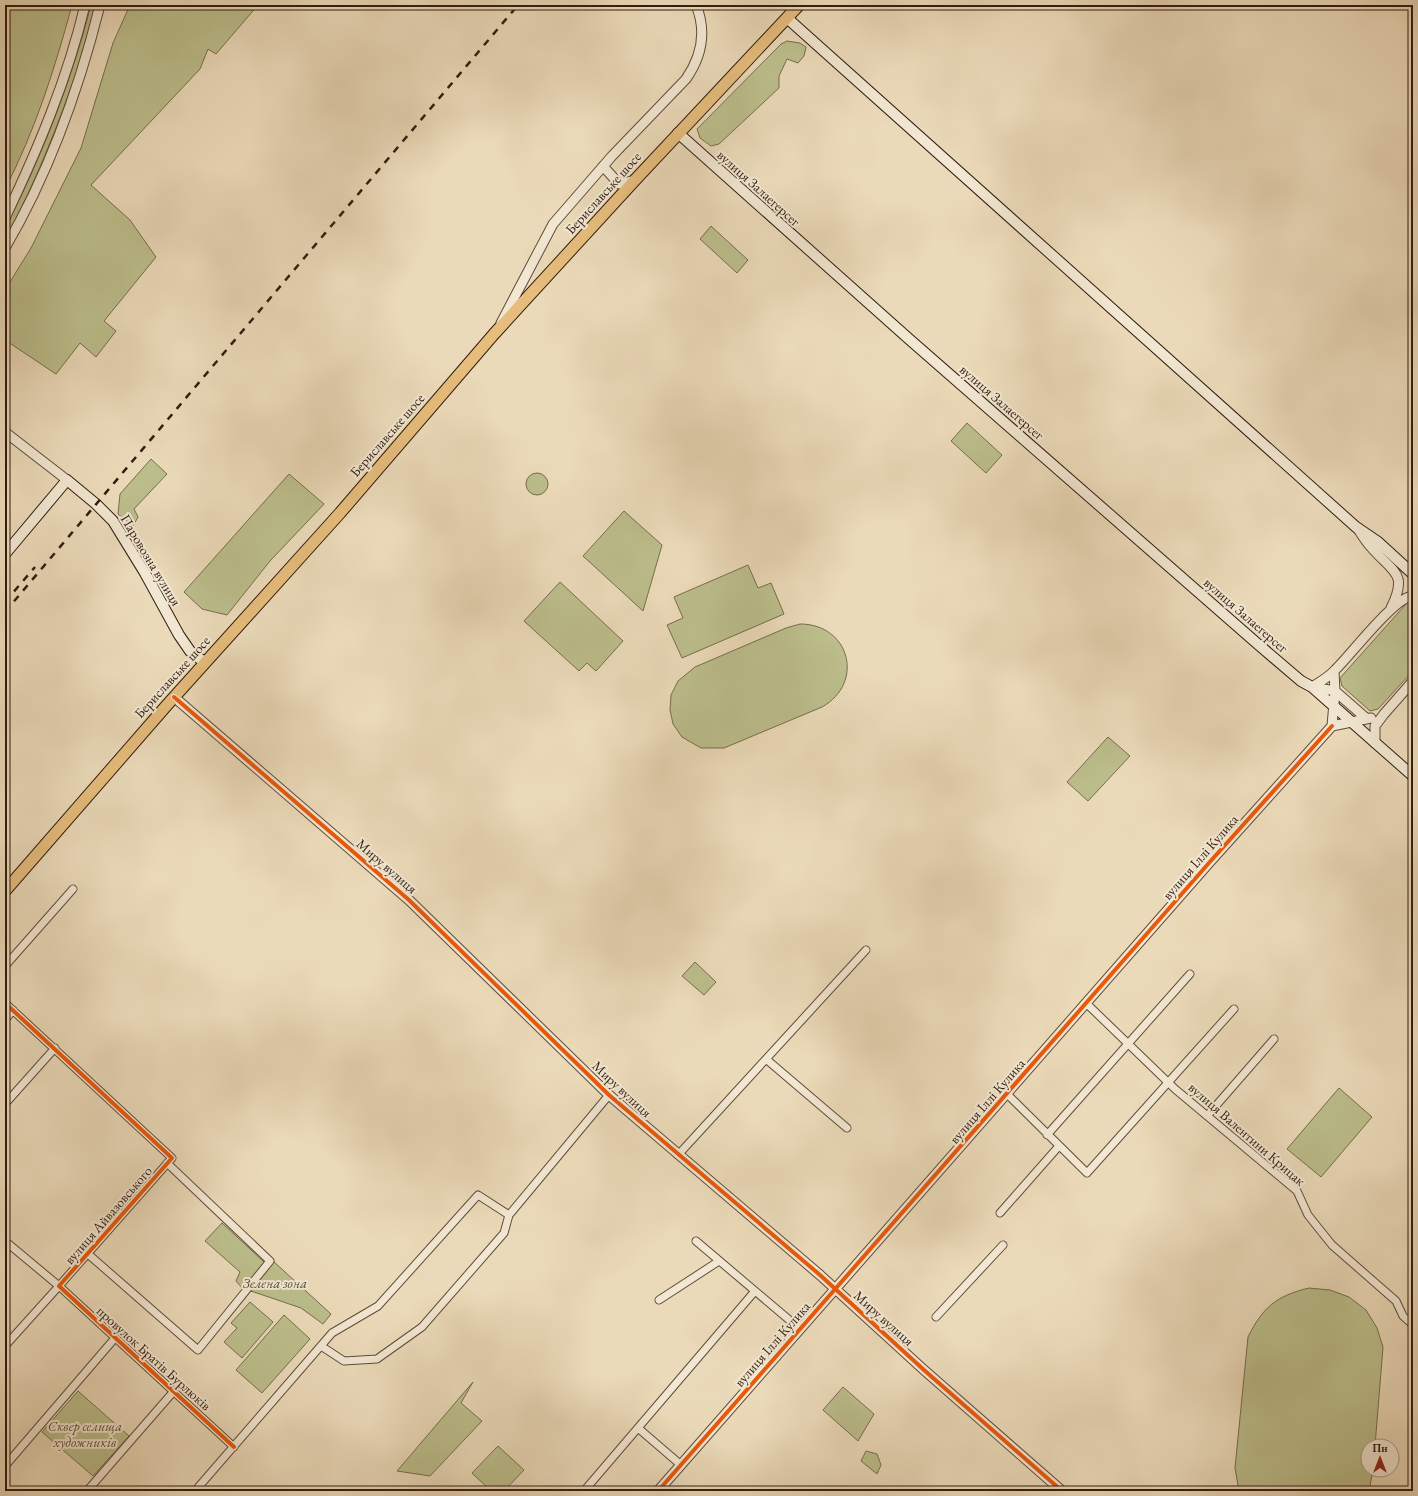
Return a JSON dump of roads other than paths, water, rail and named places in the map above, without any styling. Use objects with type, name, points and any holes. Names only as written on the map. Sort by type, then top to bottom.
[{"type":"main road","name":"Бериславське шосе","points":[[5,891],[204,662],[340,513],[494,334],[678,133],[799,5]]},
{"type":"main road","points":[[787,18],[1356,526],[1378,542],[1413,574]]},
{"type":"main road","name":"вулиця Залаегерсег","points":[[678,133],[914,344],[1260,646],[1301,681],[1312,687],[1375,743]]},
{"type":"main road","points":[[5,554],[67,480]]},
{"type":"main road","name":"Паровозна вулиця","points":[[67,480],[96,504],[112,521],[145,573],[179,635],[190,651],[204,662]]},
{"type":"main road","points":[[1375,743],[1413,776]]},
{"type":"street","points":[[5,218],[37,151],[53,110],[69,64],[85,5]]},
{"type":"street","points":[[5,248],[26,208],[61,131],[84,64],[100,5]]},
{"type":"street","points":[[494,334],[553,224],[603,166],[686,79],[694,68],[703,40],[701,16],[696,5]]},
{"type":"street","points":[[603,166],[619,184],[635,180]]},
{"type":"street","points":[[5,432],[67,480]]},
{"type":"street","points":[[1356,526],[1371,547],[1396,572],[1399,581],[1398,595],[1390,610]]},
{"type":"street","points":[[1312,687],[1334,672],[1390,610],[1408,596],[1413,596]]},
{"type":"street","points":[[1334,672],[1335,691],[1332,726],[1353,723],[1384,714]]},
{"type":"street","points":[[1375,743],[1375,726],[1413,682]]},
{"type":"street","points":[[1312,687],[1335,691],[1367,719]]},
{"type":"street","name":"Миру вулиця","points":[[174,696],[409,900],[609,1095],[835,1289],[1062,1491]]},
{"type":"street","name":"вулиця Іллі Кулика","points":[[658,1491],[1087,1004],[1208,864],[1332,726]]},
{"type":"street","points":[[5,966],[73,889]]},
{"type":"street","points":[[678,1155],[866,950]]},
{"type":"street","points":[[1047,1135],[1127,1042],[1190,974]]},
{"type":"street","points":[[5,1003],[55,1048],[170,1160],[270,1261],[198,1350],[88,1254]]},
{"type":"street","name":"вулиця Валентини Крицак","points":[[1087,1004],[1168,1082],[1297,1191],[1308,1215],[1332,1246],[1396,1301],[1403,1316],[1413,1324]]},
{"type":"street","points":[[5,1020],[13,1010]]},
{"type":"street","points":[[1007,1094],[1047,1135],[1087,1172],[1234,1010]]},
{"type":"street","points":[[1207,1116],[1274,1039]]},
{"type":"street","points":[[5,1104],[55,1048]]},
{"type":"street","points":[[766,1059],[847,1128]]},
{"type":"street","points":[[321,1346],[344,1361],[377,1359],[422,1327],[504,1233],[509,1215],[609,1095]]},
{"type":"street","points":[[1000,1213],[1059,1146]]},
{"type":"street","name":"вулиця Айвазовського","points":[[5,1346],[170,1160]]},
{"type":"street","points":[[195,1491],[332,1333],[378,1306],[478,1195],[509,1215]]},
{"type":"street","points":[[5,1241],[59,1286]]},
{"type":"street","points":[[696,1241],[800,1329]]},
{"type":"street","points":[[936,1317],[1003,1244]]},
{"type":"street","points":[[659,1300],[719,1261]]},
{"type":"street","name":"провулок Братів Бурлюків","points":[[59,1286],[234,1447]]},
{"type":"street","points":[[584,1491],[755,1291]]},
{"type":"street","points":[[5,1466],[115,1338]]},
{"type":"street","points":[[87,1491],[174,1391]]},
{"type":"street","points":[[638,1428],[681,1465]]},
{"type":"railway","points":[[5,612],[518,5]]},
{"type":"railway","points":[[5,602],[35,567]]},
{"type":"park label","name":"Зелена зона","points":[[275,1283]]},
{"type":"park label","name":"Сквер селища художників","points":[[85,1434]]}]
